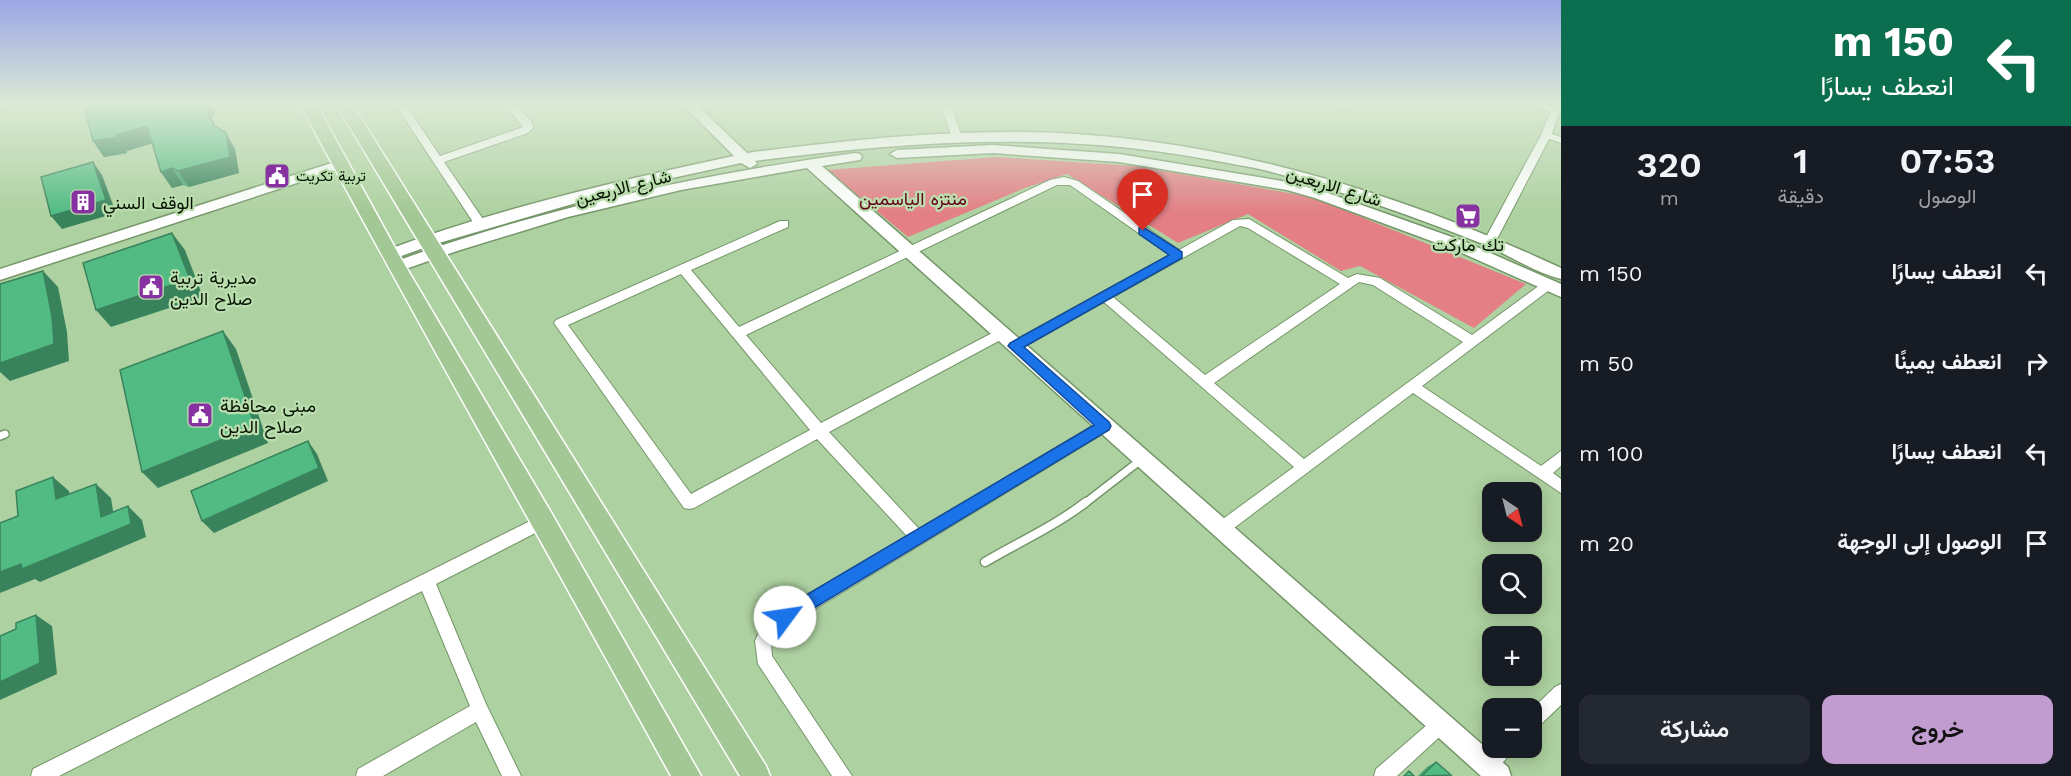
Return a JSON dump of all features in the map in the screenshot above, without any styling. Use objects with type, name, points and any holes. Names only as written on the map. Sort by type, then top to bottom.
[{"type":"main road","points":[[328,140],[393,261],[544,521],[687,776]]},
{"type":"main road","points":[[366,140],[756,776]]},
{"type":"main road","points":[[727,140],[758,172]]},
{"type":"main road","name":"شارع الاربعين","points":[[393,261],[481,225],[629,183],[745,158],[910,140]]},
{"type":"main road","name":"شارع الاربعين","points":[[1103,140],[1183,151],[1269,167],[1411,211],[1490,241],[1557,283]]},
{"type":"main road","points":[[431,246],[687,184],[810,163],[873,155],[993,149],[1119,158],[1288,186],[1320,195],[1557,283]]},
{"type":"main road","points":[[810,163],[1492,770]]},
{"type":"main road","points":[[0,275],[341,164]]},
{"type":"main road","points":[[1402,225],[1411,211]]},
{"type":"street","points":[[425,140],[481,225]]},
{"type":"street","points":[[438,160],[497,140]]},
{"type":"street","points":[[1490,241],[1543,140]]},
{"type":"street","points":[[737,334],[1054,182],[1064,180],[1074,183],[1178,255]]},
{"type":"street","points":[[784,224],[560,323],[689,503],[819,431],[1104,296],[1238,223],[1245,222],[1349,284]]},
{"type":"street","points":[[683,270],[819,431],[918,538]]},
{"type":"street","points":[[1205,382],[1357,278],[1376,280],[1472,341]]},
{"type":"street","points":[[1221,529],[1472,341],[1557,283]]},
{"type":"street","points":[[1104,296],[1304,467]]},
{"type":"street","points":[[1412,386],[1561,487]]},
{"type":"street","points":[[843,776],[764,658],[763,641],[771,626],[1104,426]]},
{"type":"street","points":[[1542,474],[1561,457]]},
{"type":"street","points":[[40,776],[544,521]]},
{"type":"street","points":[[426,580],[508,774]]},
{"type":"street","points":[[1542,711],[1561,693]]},
{"type":"street","points":[[365,776],[480,710]]},
{"type":"street","points":[[1383,776],[1441,724]]},
{"type":"lane","points":[[985,562],[1036,532],[1060,522],[1142,459]]},
{"type":"green space","name":"منتزه الياسمين","points":[[996,157],[1135,166],[1312,197],[1526,284],[1474,328],[1360,266],[1341,271],[1248,214],[1178,243],[1067,174],[1025,188],[908,237],[827,170]]},
{"type":"building","points":[[151,140],[227,140],[230,157],[178,171],[172,168],[161,172]]},
{"type":"building","points":[[93,162],[106,200],[51,216],[41,177]]},
{"type":"building","points":[[172,233],[190,279],[96,310],[83,263]]},
{"type":"building","points":[[43,271],[52,316],[54,344],[0,363],[0,284]]},
{"type":"building","name":"مبنى محافظة صلاح الدين","points":[[223,331],[255,426],[142,472],[120,370]]},
{"type":"building","points":[[308,441],[319,468],[202,521],[191,491]]},
{"type":"building","points":[[53,477],[56,499],[96,484],[101,517],[128,506],[131,524],[22,569],[21,564],[0,572],[0,523],[18,516],[16,491]]},
{"type":"building","points":[[36,615],[40,663],[0,682],[0,636],[16,629],[16,623]]},
{"type":"building","points":[[1436,762],[1451,775],[1422,776]]},
{"type":"building","points":[[1409,771],[1414,776],[1404,776]]},
{"type":"place","name":"تربية تكريت","points":[[277,176]]},
{"type":"place","name":"الوقف السني","points":[[83,202]]},
{"type":"place","name":"تك ماركت","points":[[1468,216]]},
{"type":"place","name":"مديرية تربية صلاح الدين","points":[[151,287]]},
{"type":"place","name":"مبنى محافظة صلاح الدين","points":[[200,415]]},
{"type":"route","points":[[785,617],[1104,426],[1015,346],[1178,255],[1143,231]]}]
